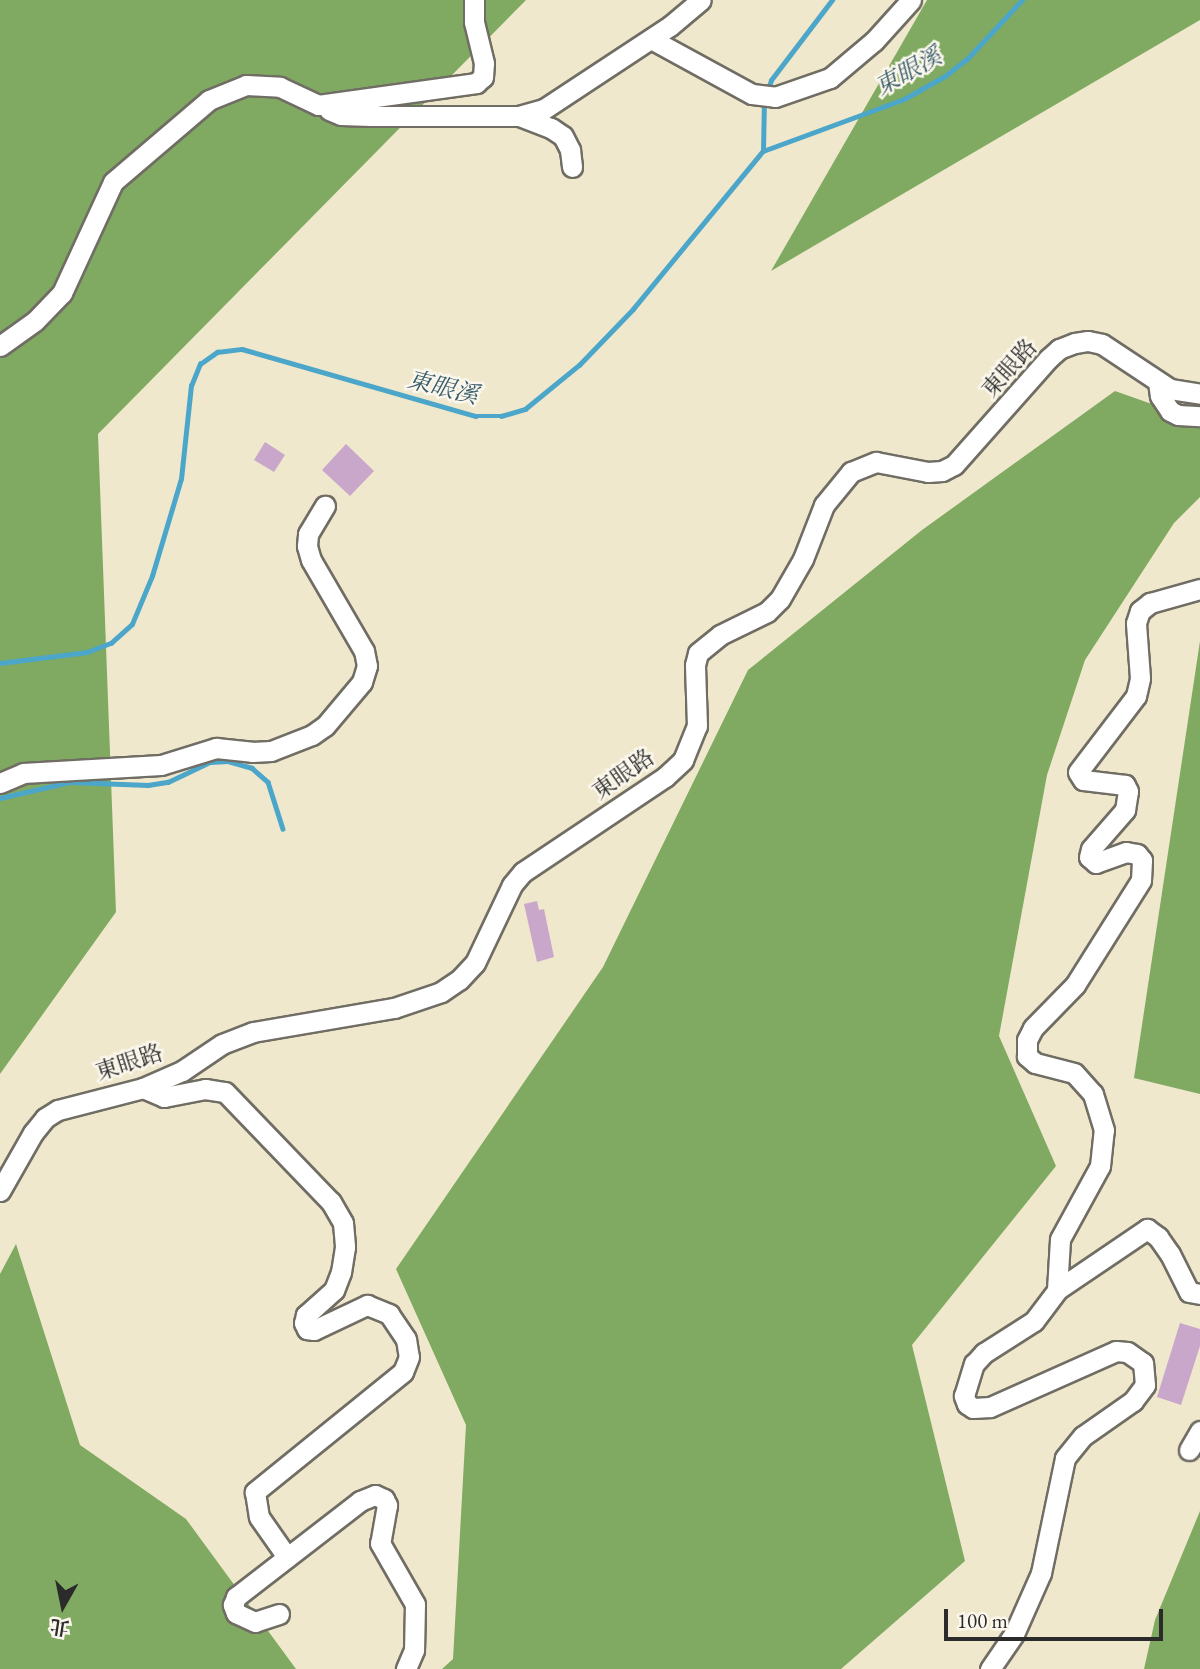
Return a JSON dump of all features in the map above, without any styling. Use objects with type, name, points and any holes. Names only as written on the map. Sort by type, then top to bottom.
[{"type":"street","points":[[318,105],[476,83],[482,77],[484,63],[474,22],[474,0]]},
{"type":"street","points":[[0,346],[36,321],[62,293],[113,182],[209,100],[246,85],[280,88],[341,115],[520,116],[544,109],[651,39],[701,0]]},
{"type":"street","points":[[651,39],[751,94],[775,97],[830,78],[874,41],[911,0]]},
{"type":"street","points":[[520,116],[551,128],[563,136],[570,150],[572,167]]},
{"type":"street","name":"東眼路","points":[[0,1191],[33,1133],[45,1118],[58,1110],[143,1088],[181,1071],[222,1044],[253,1031],[394,1008],[441,992],[459,980],[475,963],[512,885],[523,872],[664,777],[683,760],[696,726],[695,665],[698,653],[720,635],[767,612],[780,599],[798,569],[824,505],[851,472],[876,462],[928,472],[954,466],[1048,359],[1059,349],[1074,343],[1088,341],[1102,344],[1170,389],[1200,394]]},
{"type":"street","points":[[1158,382],[1160,396],[1170,411],[1178,415],[1200,416]]},
{"type":"street","points":[[0,783],[23,773],[161,765],[216,748],[271,751],[312,735],[325,726],[362,682],[367,666],[364,651],[312,560],[307,546],[308,534],[325,506]]},
{"type":"street","points":[[1057,1290],[1060,1239],[1100,1166],[1104,1130],[1093,1094],[1085,1081],[1074,1073],[1035,1063],[1027,1056],[1027,1040],[1033,1028],[1075,985],[1131,899],[1144,869],[1137,854],[1126,852],[1103,863],[1092,862],[1091,849],[1120,818],[1128,791],[1125,785],[1118,782],[1083,780],[1078,772],[1136,696],[1140,678],[1136,623],[1140,611],[1150,603],[1200,589]]},
{"type":"street","points":[[143,1088],[164,1097],[205,1089],[225,1092],[331,1202],[343,1223],[345,1247],[341,1272],[334,1290],[306,1315],[304,1323],[307,1329],[314,1330],[367,1305],[389,1314],[406,1339],[409,1357],[403,1372],[261,1484],[255,1492],[259,1517],[287,1557]]},
{"type":"street","points":[[990,1669],[1014,1634],[1041,1573],[1065,1458],[1083,1436],[1133,1401],[1145,1385],[1147,1377],[1143,1363],[1135,1356],[1116,1351],[980,1409],[967,1404],[966,1385],[974,1364],[984,1353],[1034,1321],[1057,1290],[1147,1229],[1164,1245],[1189,1292],[1200,1294]]},
{"type":"street","points":[[1189,1450],[1200,1431]]},
{"type":"street","points":[[279,1614],[254,1622],[236,1613],[233,1605],[236,1597],[360,1501],[374,1495],[384,1499],[387,1505],[380,1543],[415,1604],[414,1650],[406,1669]]},
{"type":"green space","points":[[0,0],[526,0],[98,434],[116,912],[0,1074]]},
{"type":"green space","points":[[927,0],[1200,0],[1200,20],[771,271]]},
{"type":"green space","points":[[1115,391],[1200,421],[1200,497],[1174,523],[1085,660],[1047,775],[999,1036],[1056,1166],[912,1345],[965,1561],[841,1669],[442,1669],[453,1659],[466,1425],[396,1269],[603,967],[748,670],[922,530]]},
{"type":"green space","points":[[1200,641],[1200,1094],[1134,1078]]},
{"type":"green space","points":[[16,1244],[80,1445],[186,1519],[296,1669],[0,1669],[0,1274]]},
{"type":"green space","points":[[1200,1511],[1200,1669],[1144,1669],[1155,1620]]},
{"type":"building","points":[[265,442],[285,455],[274,472],[254,460]]},
{"type":"building","points":[[346,444],[374,471],[350,496],[322,470]]},
{"type":"building","points":[[537,901],[539,910],[544,909],[554,957],[537,962],[524,904]]},
{"type":"building","points":[[1180,1323],[1200,1329],[1200,1346],[1181,1405],[1157,1397]]},
{"type":"waterway","points":[[768,90],[771,80],[832,0]]},
{"type":"waterway","name":"東眼溪","points":[[0,663],[87,652],[111,643],[132,624],[152,576],[181,479],[191,386],[200,364],[217,352],[242,349],[476,416],[501,416],[525,409],[579,365],[633,309],[763,151],[904,99],[945,76],[967,59],[1022,0]]},
{"type":"waterway","points":[[763,151],[764,101]]},
{"type":"waterway","points":[[0,798],[70,782],[148,785],[168,782],[210,762],[228,761],[252,768],[268,782],[283,829]]}]
